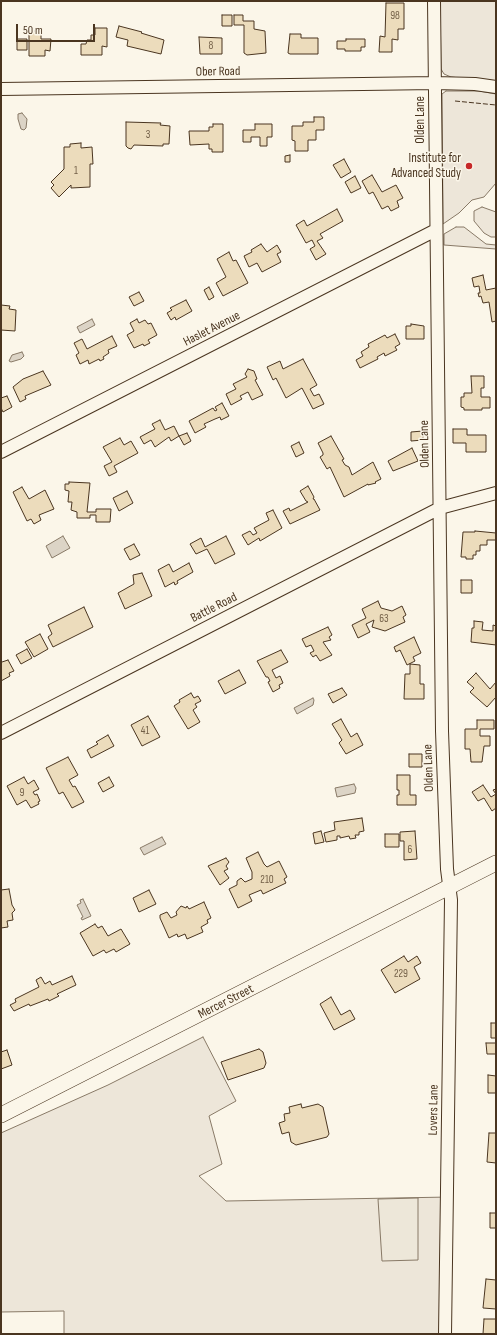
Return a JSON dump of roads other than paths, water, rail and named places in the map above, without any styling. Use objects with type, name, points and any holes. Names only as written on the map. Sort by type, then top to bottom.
[{"type":"main road","name":"Mercer Street","points":[[1,1115],[496,863]]},
{"type":"street","name":"Olden Lane","points":[[434,1],[442,731],[447,869],[449,886]]},
{"type":"street","name":"Ober Road","points":[[1,89],[435,83],[475,84],[496,87]]},
{"type":"street","name":"Haslet Avenue","points":[[1,452],[436,230]]},
{"type":"street","name":"Battle Road","points":[[1,733],[440,508],[496,493]]},
{"type":"street","name":"Lovers Lane","points":[[445,1334],[451,900],[449,886]]},
{"type":"place","name":"Institute for Advanced Study","points":[[469,166]]}]
